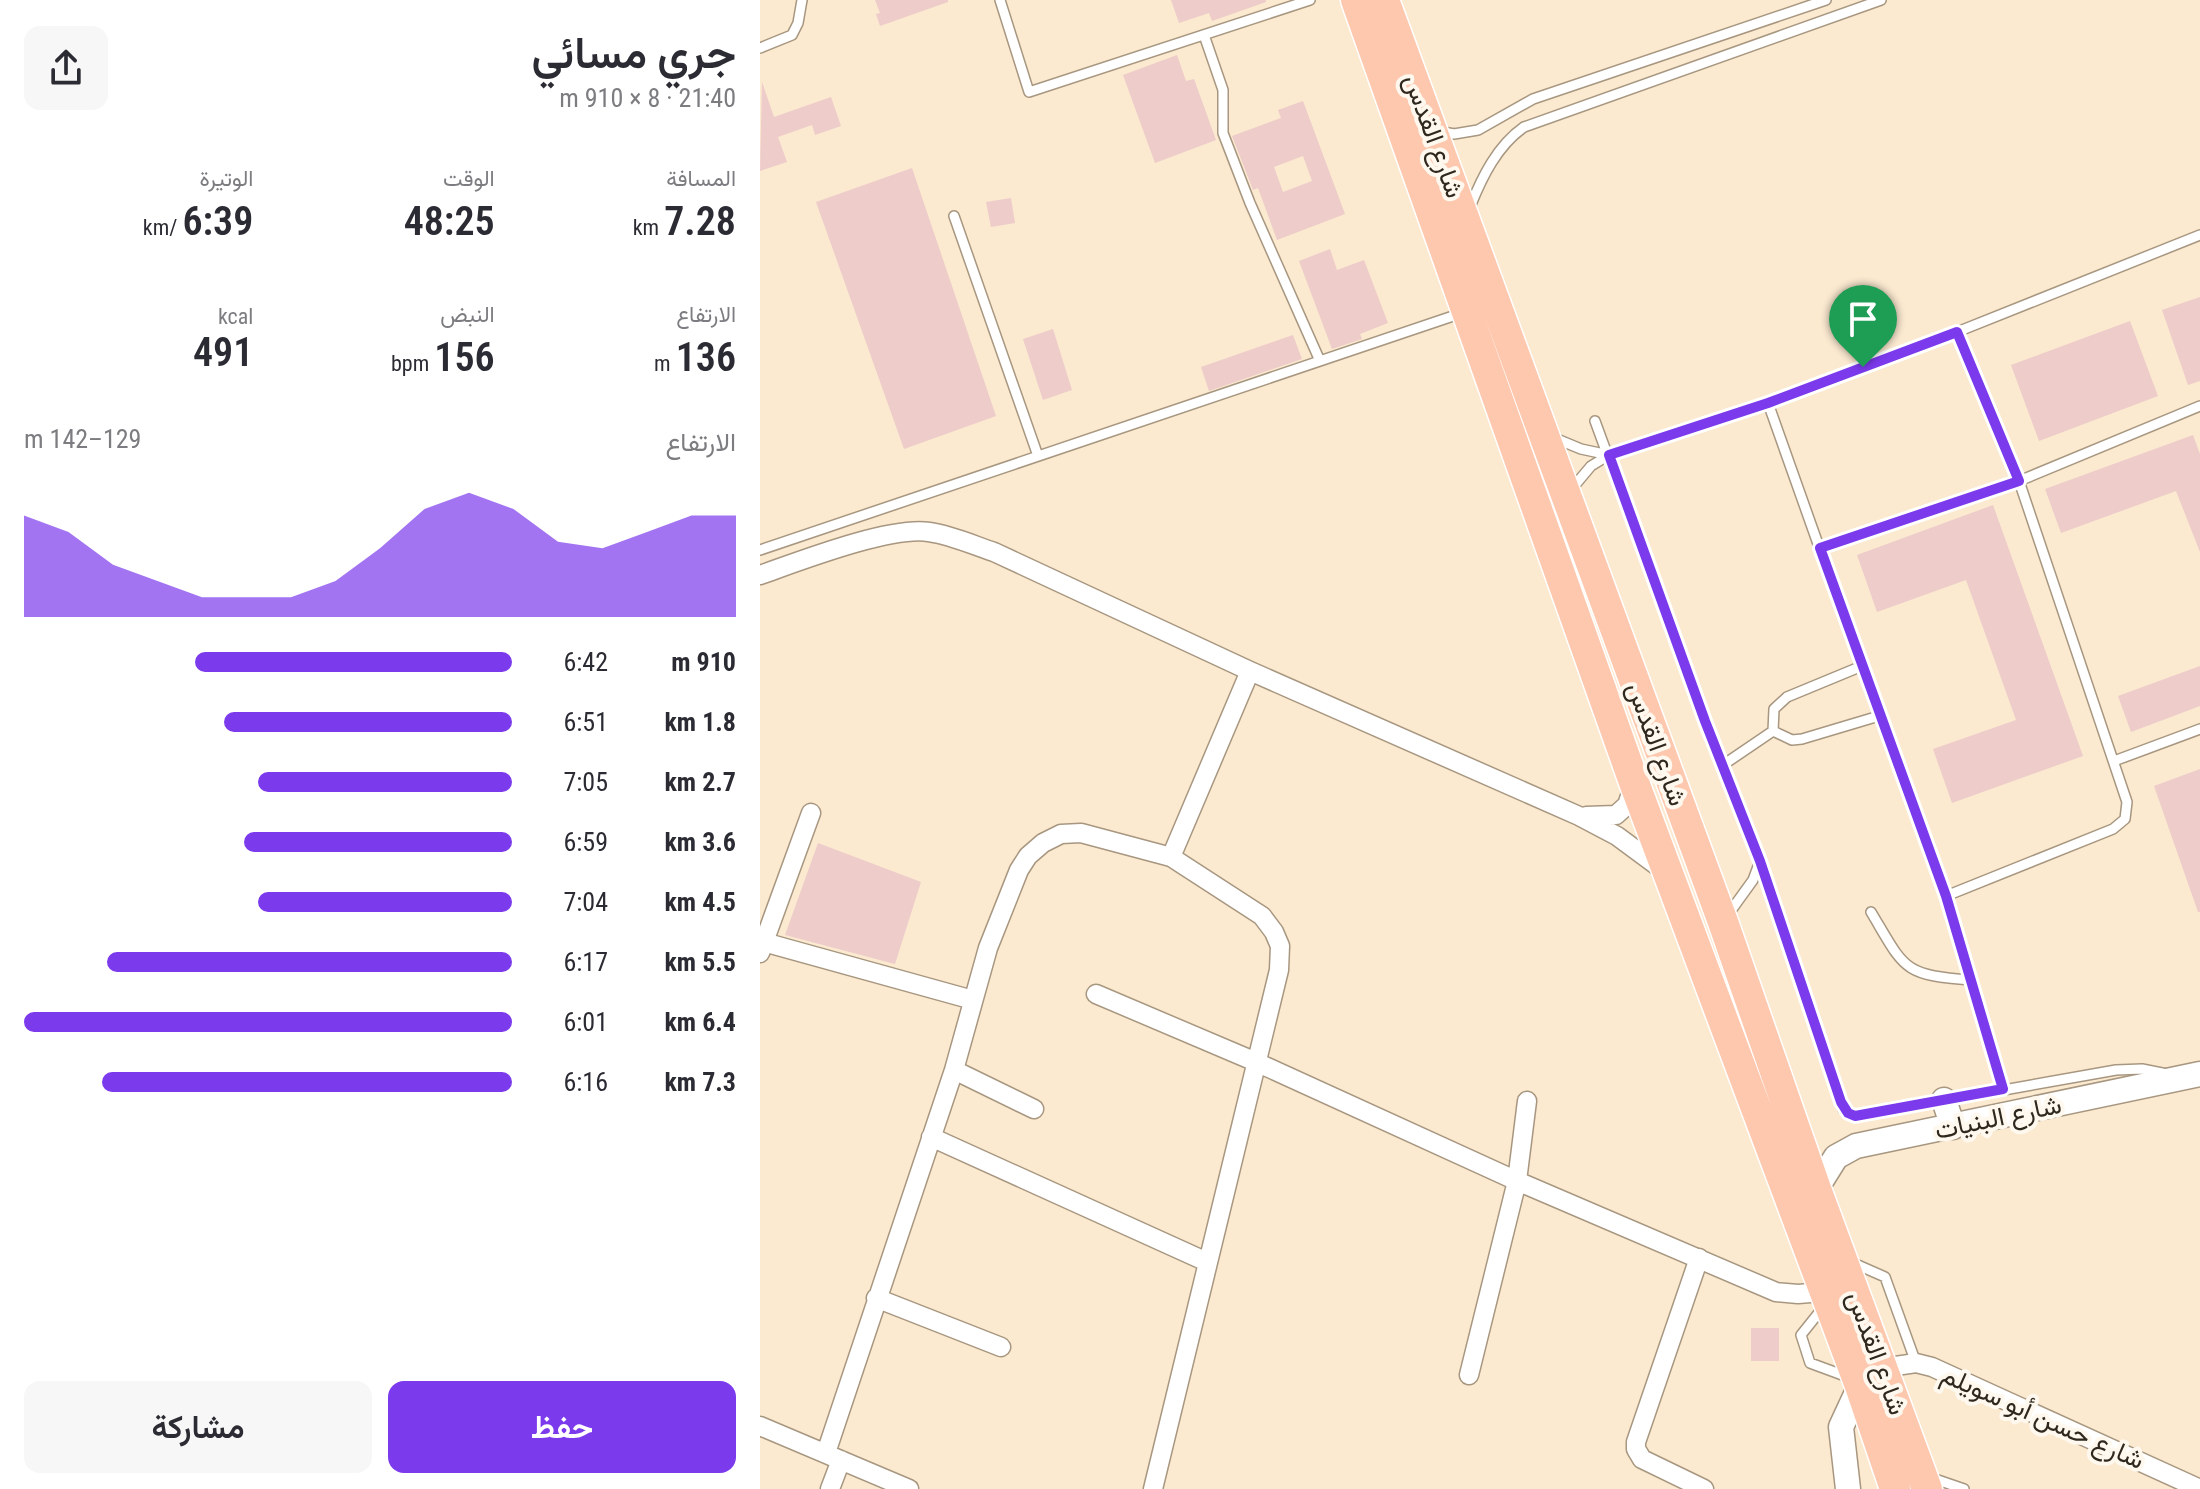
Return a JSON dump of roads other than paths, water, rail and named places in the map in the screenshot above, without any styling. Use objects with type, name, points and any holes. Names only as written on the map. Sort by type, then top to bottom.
[{"type":"highway","name":"شارع القدس","points":[[1356,0],[1635,785],[1825,1297],[1925,1482]]},
{"type":"highway","name":"شارع القدس","points":[[1384,0],[1723,922],[1841,1257],[1895,1489]]},
{"type":"main road","name":"شارع البنيات","points":[[1816,1189],[1836,1157],[1845,1150],[2195,1079]]},
{"type":"main road","points":[[1944,1100],[1953,1127]]},
{"type":"main road","points":[[1848,1489],[1841,1427],[1867,1378]]},
{"type":"street","points":[[760,575],[900,532],[928,532],[994,552],[1250,671],[1579,816],[1625,841],[1667,873]]},
{"type":"street","points":[[1171,857],[1250,671]]},
{"type":"street","points":[[1579,816],[1602,818],[1616,815],[1627,805],[1635,785]]},
{"type":"street","points":[[811,813],[761,945],[973,1000]]},
{"type":"street","points":[[830,1489],[833,1456],[876,1298],[954,1070],[988,948],[1019,870],[1028,856],[1043,843],[1061,834],[1081,833],[1171,857],[1262,916],[1280,946],[1279,970],[1153,1489]]},
{"type":"street","points":[[1096,994],[1776,1292],[1825,1297]]},
{"type":"street","points":[[954,1070],[1034,1109]]},
{"type":"street","points":[[1469,1375],[1517,1181],[1527,1101]]},
{"type":"street","points":[[931,1137],[1207,1262]]},
{"type":"street","points":[[1699,1258],[1636,1449],[1642,1459],[1704,1489]]},
{"type":"street","points":[[876,1298],[1001,1347]]},
{"type":"street","name":"شارع حسن أبو سويلم","points":[[1867,1378],[1916,1363],[1932,1367],[2200,1489]]},
{"type":"street","points":[[760,1426],[909,1489]]},
{"type":"lane","points":[[760,48],[792,35],[798,23],[802,0]]},
{"type":"lane","points":[[1000,0],[1029,92],[1310,0]]},
{"type":"lane","points":[[1431,129],[1454,134],[1478,130],[1533,99],[1826,0]]},
{"type":"lane","points":[[1465,222],[1477,190],[1493,161],[1511,136],[1524,127],[1881,0]]},
{"type":"lane","points":[[1204,35],[1223,90],[1223,133],[1250,203],[1320,361]]},
{"type":"lane","points":[[954,216],[1038,456]]},
{"type":"lane","points":[[1566,500],[1583,473],[1609,455],[1768,403],[2200,235]]},
{"type":"lane","points":[[760,550],[1465,312]]},
{"type":"lane","points":[[1946,896],[2113,829],[2125,819],[2127,802],[2019,481],[1957,332]]},
{"type":"lane","points":[[1768,403],[1946,896],[2003,1089]]},
{"type":"lane","points":[[1820,548],[2019,481],[2200,406]]},
{"type":"lane","points":[[1595,421],[1760,861],[1843,1109],[1855,1116],[2133,1069],[2195,1079]]},
{"type":"lane","points":[[1542,432],[1567,445],[1609,455]]},
{"type":"lane","points":[[1773,731],[1774,709],[1787,697],[1862,666]]},
{"type":"lane","points":[[1773,731],[1792,740],[1802,739],[1879,716]]},
{"type":"lane","points":[[2114,761],[2200,729]]},
{"type":"lane","points":[[1723,765],[1773,731]]},
{"type":"lane","points":[[1723,922],[1753,880],[1760,861]]},
{"type":"lane","points":[[1871,912],[1908,966],[1931,976],[1971,980]]},
{"type":"lane","points":[[1841,1257],[1885,1277],[1916,1363]]},
{"type":"lane","points":[[1925,1482],[1964,1489]]}]
